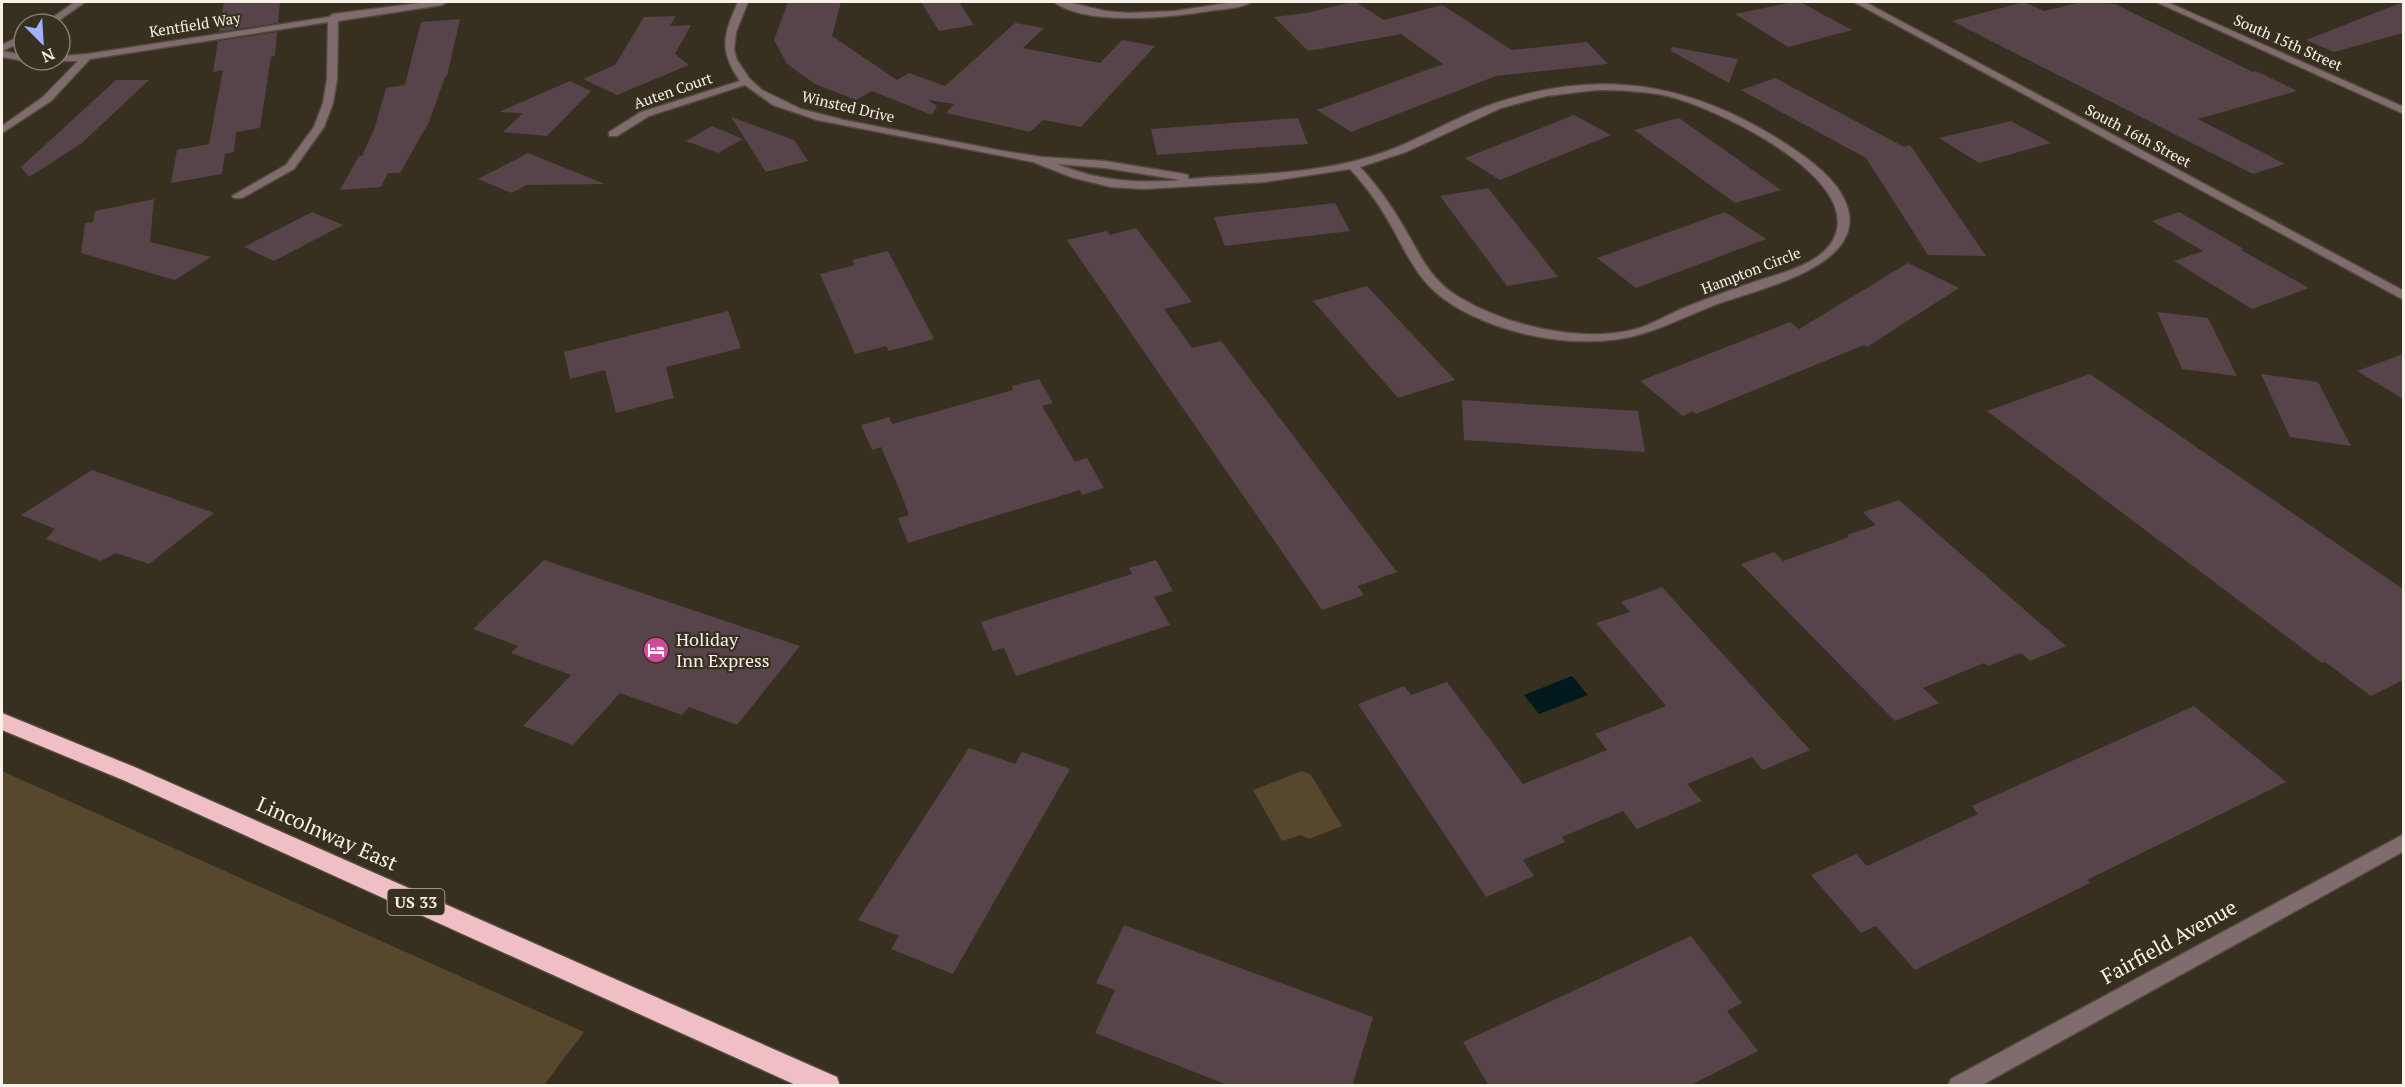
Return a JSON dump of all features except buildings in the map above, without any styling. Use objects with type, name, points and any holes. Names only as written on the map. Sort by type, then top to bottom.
[{"type":"highway","name":"Lincolnway East","points":[[2,721],[141,779],[828,1086]]},
{"type":"street","points":[[65,12],[80,2]]},
{"type":"street","name":"Kentfield Way","points":[[72,58],[442,2]]},
{"type":"street","name":"Winsted Drive","points":[[743,2],[729,34],[728,48],[733,63],[746,82],[790,109],[826,119],[1037,160],[1094,163],[1203,181]]},
{"type":"street","points":[[1059,2],[1087,11],[1131,17],[1183,13],[1246,2]]},
{"type":"street","name":"South 16th Street","points":[[1858,2],[2403,296]]},
{"type":"street","name":"South 15th Street","points":[[2161,2],[2403,111]]},
{"type":"street","points":[[238,196],[290,167],[319,127],[328,103],[332,79],[333,17]]},
{"type":"street","points":[[2,130],[47,99],[87,57]]},
{"type":"street","name":"Auten Court","points":[[613,134],[645,114],[746,82]]},
{"type":"street","name":"Hampton Circle","points":[[1602,86],[1641,89],[1695,101],[1733,117],[1789,151],[1823,178],[1836,193],[1844,209],[1844,230],[1837,245],[1824,257],[1805,268],[1636,333],[1602,337],[1542,332],[1497,321],[1456,301],[1430,280],[1378,194],[1352,165],[1416,144],[1497,106],[1567,89],[1602,86]]},
{"type":"street","name":"Winsted Drive","points":[[1037,160],[1092,180],[1120,185],[1153,186],[1299,175],[1352,165]]},
{"type":"street","name":"Fairfield Avenue","points":[[1958,1086],[2403,842]]},
{"type":"shaded area","points":[[2,771],[584,1032],[544,1085],[2,1085]]},
{"type":"shaded area","points":[[1302,771],[1311,775],[1342,826],[1309,839],[1301,835],[1282,841],[1253,790]]},
{"type":"water","points":[[1572,676],[1588,695],[1539,714],[1524,695]]},
{"type":"place","name":"Holiday Inn Express","points":[[656,650]]}]
